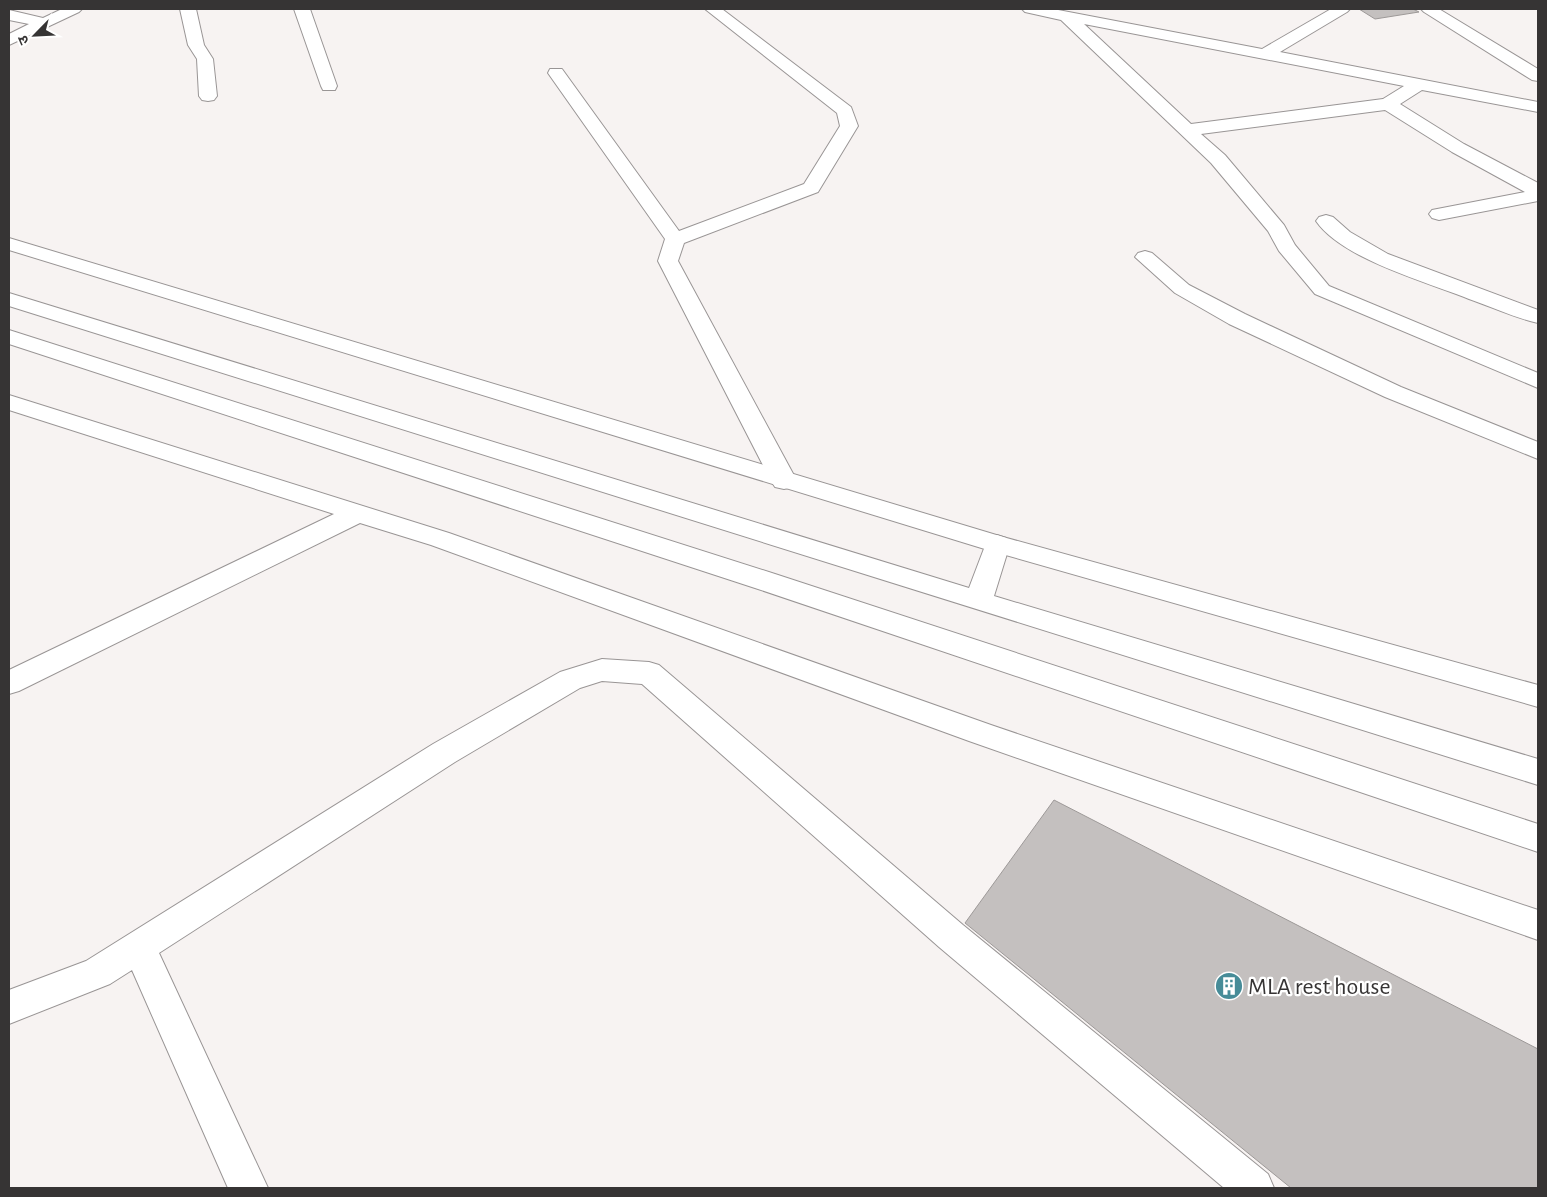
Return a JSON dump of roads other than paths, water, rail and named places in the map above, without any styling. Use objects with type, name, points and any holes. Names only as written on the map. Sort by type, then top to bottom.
[{"type":"main road","points":[[9,40],[74,9]]},
{"type":"main road","points":[[188,9],[196,45],[205,59],[208,96]]},
{"type":"main road","points":[[302,9],[329,86]]},
{"type":"main road","points":[[675,239],[811,188],[849,126],[846,111],[712,9]]},
{"type":"main road","points":[[1030,9],[1538,107]]},
{"type":"main road","points":[[1265,54],[1342,9]]},
{"type":"main road","points":[[1429,9],[1538,76]]},
{"type":"main road","points":[[9,15],[44,23]]},
{"type":"main road","points":[[1066,16],[1224,166],[1277,229],[1286,247],[1322,290],[1538,381]]},
{"type":"main road","points":[[556,73],[675,239]]},
{"type":"main road","points":[[1188,130],[1388,104],[1420,84]]},
{"type":"main road","points":[[1388,104],[1458,148],[1538,192]]},
{"type":"main road","points":[[1439,214],[1538,196]]},
{"type":"main road","points":[[1326,221],[1344,236],[1381,258],[1538,317]]},
{"type":"main road","points":[[675,239],[668,261],[784,481]]},
{"type":"main road","points":[[9,244],[784,481],[997,544],[1538,696]]},
{"type":"main road","points":[[1144,257],[1182,289],[1237,319],[1393,392],[1538,451]]},
{"type":"main road","points":[[9,299],[979,601],[1538,772]]},
{"type":"main road","points":[[9,337],[755,578],[1538,838]]},
{"type":"main road","points":[[9,402],[449,542],[980,733],[1538,924]]},
{"type":"main road","points":[[9,683],[358,513]]},
{"type":"main road","points":[[979,601],[997,544]]},
{"type":"main road","points":[[9,1007],[98,973],[444,753],[570,680],[602,670],[649,673],[951,936],[1254,1188]]},
{"type":"main road","points":[[139,947],[248,1188]]},
{"type":"place","name":"MLA rest house","points":[[1229,986]]}]
